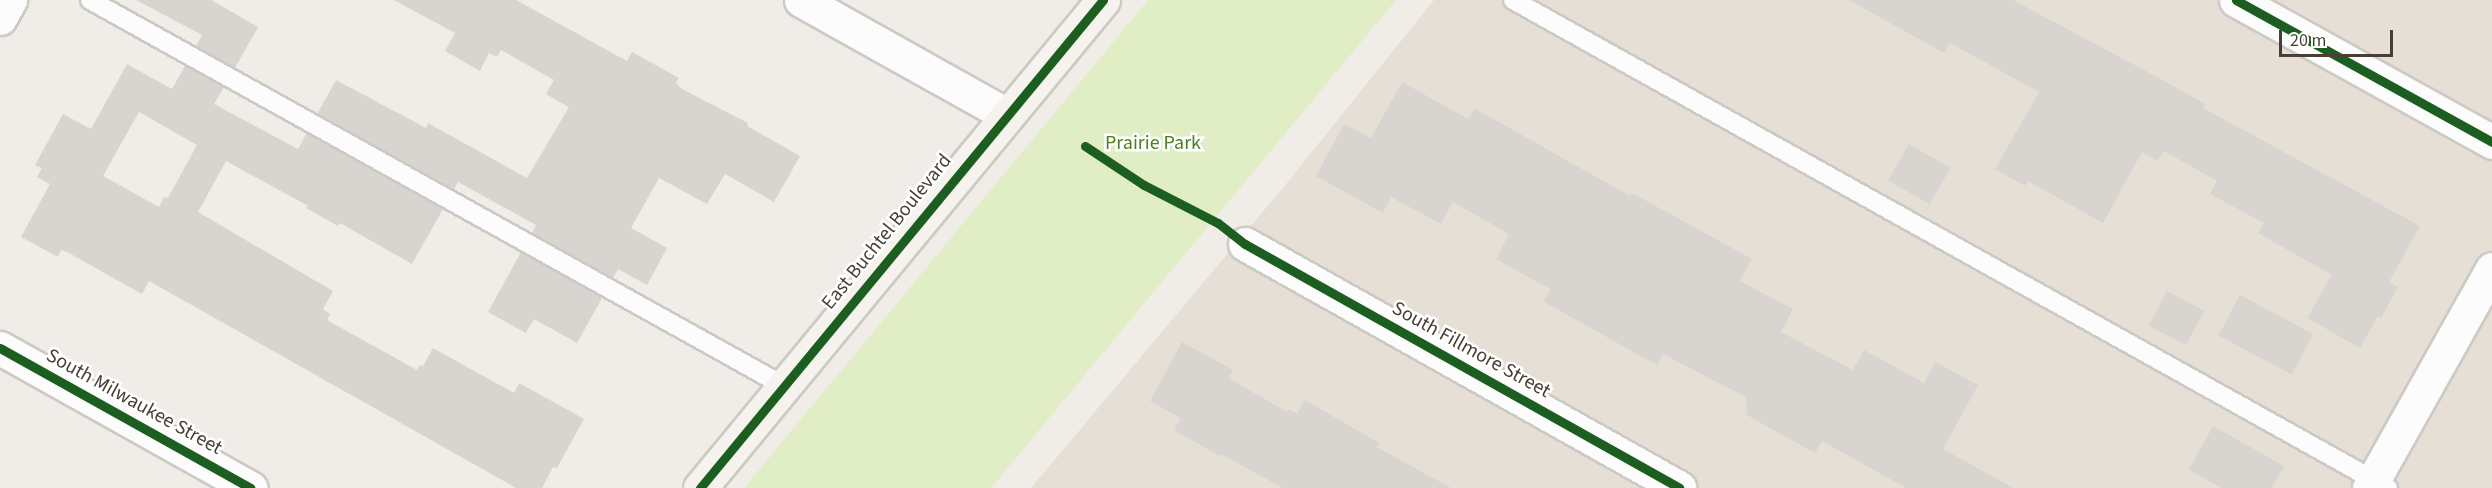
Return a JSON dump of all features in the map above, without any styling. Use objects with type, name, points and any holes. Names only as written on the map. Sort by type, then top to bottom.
[{"type":"main road","name":"East Buchtel Boulevard","points":[[700,488],[1103,0]]},
{"type":"street","points":[[0,18],[10,0]]},
{"type":"street","points":[[801,0],[1007,115]]},
{"type":"street","points":[[2236,0],[2492,142]]},
{"type":"street","name":"South Fillmore Street","points":[[1245,244],[1680,488]]},
{"type":"street","points":[[2377,485],[2492,269]]},
{"type":"street","name":"South Milwaukee Street","points":[[0,348],[250,488]]},
{"type":"lane","points":[[90,0],[784,386]]},
{"type":"lane","points":[[1513,0],[2377,485]]},
{"type":"shaded area","points":[[1434,0],[2492,0],[2492,488],[1031,488],[1286,184]]},
{"type":"green space","name":"Prairie Park","points":[[1148,0],[1396,0],[991,488],[744,488]]},
{"type":"building","points":[[136,0],[211,0],[258,27],[235,68],[196,46],[202,35]]},
{"type":"building","points":[[394,0],[516,0],[627,61],[632,52],[679,78],[676,83],[682,89],[748,123],[747,126],[800,156],[774,202],[725,174],[707,204],[659,178],[631,228],[667,248],[647,285],[618,269],[613,278],[532,233],[536,225],[458,182],[454,189],[317,114],[336,80],[426,128],[428,123],[527,178],[569,107],[546,94],[554,80],[501,50],[497,57],[489,53],[480,71],[445,51],[455,33]]},
{"type":"building","points":[[1849,0],[2013,0],[2157,77],[2205,104],[2203,108],[2420,226],[2389,282],[2398,287],[2381,318],[2378,316],[2360,348],[2307,318],[2332,275],[2258,233],[2264,223],[2210,194],[2217,181],[2164,151],[2158,161],[2142,152],[2103,223],[2028,181],[2025,186],[1995,169],[2039,92],[1950,43],[1944,53]]},
{"type":"building","points":[[127,64],[172,89],[185,66],[224,87],[214,104],[298,149],[307,133],[443,209],[412,264],[340,223],[338,226],[306,208],[308,206],[226,161],[198,212],[333,291],[323,309],[330,314],[327,320],[417,370],[420,365],[423,366],[433,348],[514,393],[519,383],[584,419],[557,468],[553,467],[542,488],[516,488],[149,281],[142,294],[69,253],[61,250],[58,257],[21,237],[50,184],[37,177],[42,168],[35,165],[63,114],[91,129]],"holes":[[[139,112],[197,145],[168,198],[164,197],[159,207],[103,176]]]},
{"type":"building","points":[[1402,82],[1468,119],[1474,108],[1630,196],[1632,193],[1752,259],[1740,281],[1793,309],[1781,332],[1853,370],[1864,350],[1924,383],[1935,362],[1978,385],[1943,449],[2013,488],[1906,488],[1822,441],[1815,453],[1747,415],[1746,397],[1663,354],[1657,365],[1544,302],[1550,289],[1496,259],[1509,234],[1453,202],[1441,224],[1391,197],[1383,213],[1316,176],[1344,124],[1371,138]]},
{"type":"building","points":[[1909,144],[1951,168],[1930,204],[1888,180]]},
{"type":"building","points":[[521,252],[602,298],[577,343],[534,319],[526,333],[488,312]]},
{"type":"building","points":[[2167,291],[2204,311],[2186,345],[2149,325]]},
{"type":"building","points":[[2240,295],[2313,334],[2292,375],[2218,336]]},
{"type":"building","points":[[1182,342],[1233,370],[1228,378],[1287,412],[1289,409],[1297,414],[1305,400],[1379,443],[1377,447],[1451,488],[1283,488],[1221,454],[1220,456],[1174,430],[1181,418],[1150,401]]},
{"type":"building","points":[[2213,426],[2284,466],[2272,488],[2221,488],[2189,470]]},
{"type":"cycle path","points":[[700,488],[1103,0]]},
{"type":"cycle path","points":[[2236,0],[2492,142]]},
{"type":"cycle path","points":[[1085,146],[1144,185],[1218,223],[1245,244],[1679,488]]},
{"type":"cycle path","points":[[0,348],[250,488]]}]
